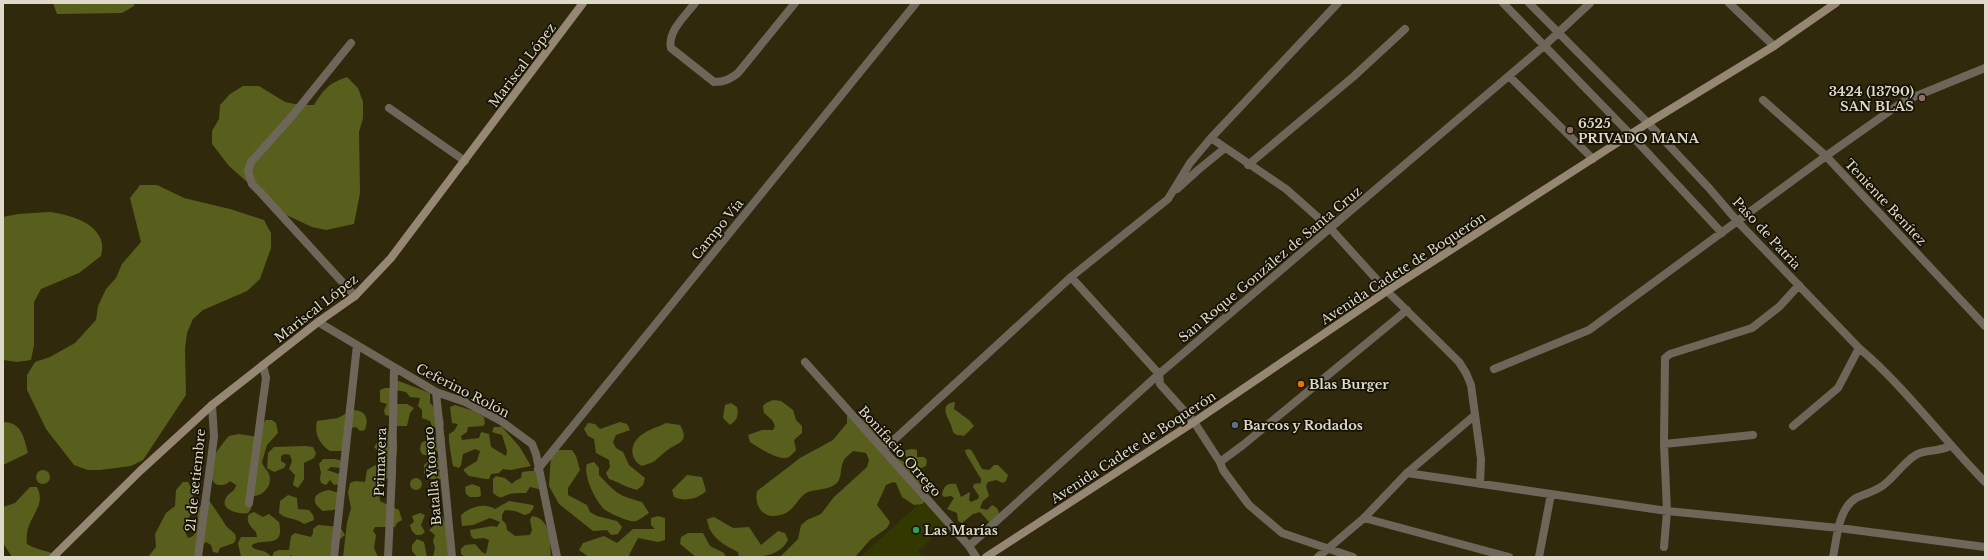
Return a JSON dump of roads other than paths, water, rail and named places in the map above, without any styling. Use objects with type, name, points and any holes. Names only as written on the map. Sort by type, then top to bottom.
[{"type":"main road","name":"Mariscal López","points":[[53,557],[140,471],[212,404],[318,322],[355,296],[366,286],[391,258],[583,3]]},
{"type":"main road","name":"Avenida Cadete de Boquerón","points":[[990,556],[1194,422],[1387,291],[1648,123],[1774,46],[1836,3]]},
{"type":"street","points":[[695,3],[675,29],[670,39],[671,48],[714,82],[721,82],[728,80],[738,73],[794,3]]},
{"type":"street","name":"Campo Vía","points":[[538,469],[916,3]]},
{"type":"street","points":[[1170,196],[1190,163],[1211,138],[1338,3]]},
{"type":"street","points":[[1503,3],[1631,135],[1722,233]]},
{"type":"street","name":"Paso de Patria","points":[[1529,3],[1648,123],[1709,188],[1738,222],[1859,348],[1877,363],[1950,446],[1985,482]]},
{"type":"street","name":"San Roque González de Santa Cruz","points":[[969,546],[1159,374],[1509,76],[1590,3]]},
{"type":"street","points":[[1729,3],[1774,46]]},
{"type":"street","points":[[1248,165],[1353,77],[1405,29]]},
{"type":"street","points":[[351,43],[293,115],[252,162],[248,170],[252,184],[355,296]]},
{"type":"street","points":[[1494,369],[1589,330],[1826,156],[1904,101],[1985,68]]},
{"type":"street","points":[[1509,76],[1594,158]]},
{"type":"street","name":"Teniente Benítez","points":[[1763,100],[1826,156],[1984,323]]},
{"type":"street","points":[[389,108],[465,161]]},
{"type":"street","points":[[1211,138],[1248,165],[1286,189],[1330,228],[1387,291],[1451,354],[1466,373],[1471,385],[1481,459],[1480,484]]},
{"type":"street","points":[[883,450],[1071,277],[1170,196],[1225,148]]},
{"type":"street","points":[[1071,277],[1159,374],[1160,384],[1194,422],[1220,462],[1223,470],[1249,504],[1271,525],[1282,533],[1353,557]]},
{"type":"street","points":[[1664,547],[1667,511],[1664,444],[1664,363],[1667,355],[1752,328],[1779,307],[1799,285]]},
{"type":"street","points":[[1220,462],[1243,445],[1407,310]]},
{"type":"street","name":"Ceferino Rolón","points":[[318,322],[436,392],[465,402],[501,420],[532,444],[557,557]]},
{"type":"street","points":[[334,557],[357,345]]},
{"type":"street","points":[[1793,426],[1838,388],[1859,348]]},
{"type":"street","name":"Bonifacio Orrego","points":[[805,362],[969,546],[976,557]]},
{"type":"street","points":[[249,503],[266,378],[263,365]]},
{"type":"street","name":"Primavera","points":[[388,557],[394,368]]},
{"type":"street","name":"Batalla Ytororo","points":[[436,392],[452,557]]},
{"type":"street","name":"21 de setiembre","points":[[198,557],[214,437],[212,404]]},
{"type":"street","points":[[1318,557],[1327,547],[1364,518],[1407,473],[1475,416]]},
{"type":"street","points":[[1664,444],[1753,435]]},
{"type":"street","points":[[1833,557],[1844,512],[1856,498],[1885,484],[1897,471],[1919,453],[1940,451],[1950,446]]},
{"type":"street","points":[[1407,473],[1667,511],[1839,528],[1985,547]]},
{"type":"street","points":[[1539,557],[1551,494]]},
{"type":"street","points":[[1364,518],[1509,557]]},
{"type":"place","name":"3424 (13790) SAN BLAS","points":[[1922,98]]},
{"type":"place","name":"6525 PRIVADO MANA","points":[[1570,130]]},
{"type":"place","name":"Blas Burger","points":[[1301,384]]},
{"type":"place","name":"Barcos y Rodados","points":[[1235,425]]},
{"type":"place","name":"Las Marías","points":[[916,530]]}]
